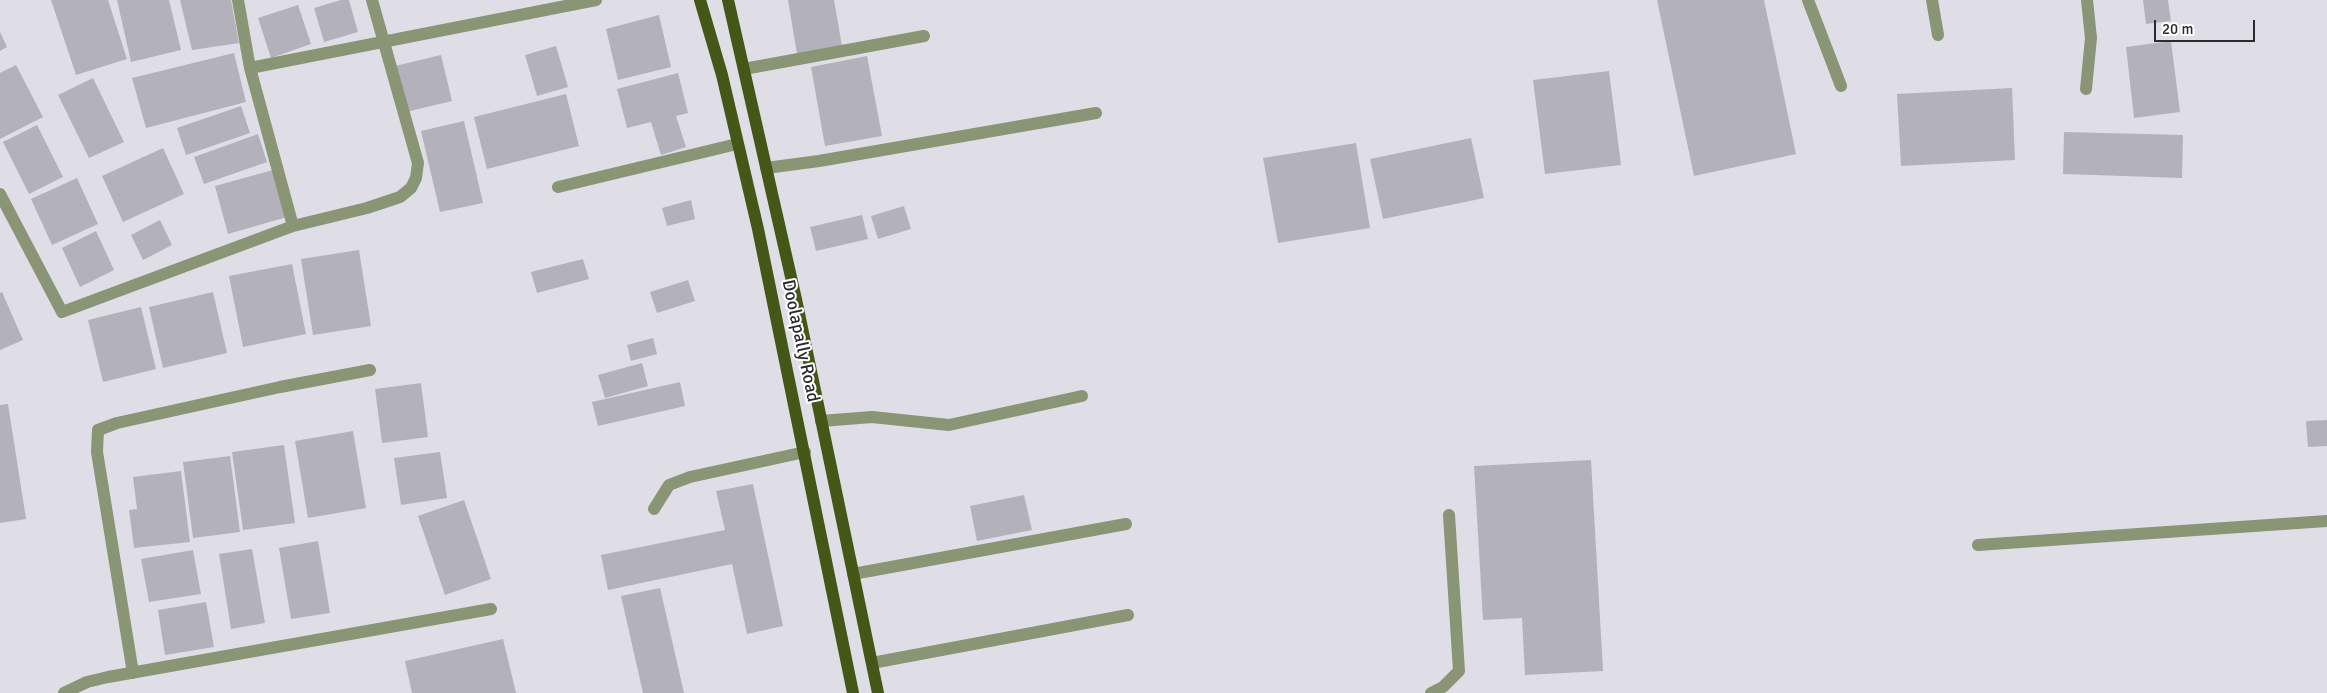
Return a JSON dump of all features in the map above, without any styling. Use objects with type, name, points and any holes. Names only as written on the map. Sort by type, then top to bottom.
[{"type":"main road","name":"Doolapally Road","points":[[700,0],[722,75],[758,229],[853,693]]},
{"type":"main road","name":"Doolapally Road","points":[[728,0],[821,421],[878,693]]},
{"type":"street","points":[[238,0],[250,68],[293,226]]},
{"type":"street","points":[[0,194],[62,312],[293,226],[367,208],[400,197],[411,188],[416,178],[418,163],[372,0]]},
{"type":"street","points":[[250,68],[385,43],[596,0]]},
{"type":"street","points":[[1808,0],[1841,86]]},
{"type":"street","points":[[1932,0],[1938,35]]},
{"type":"street","points":[[2086,89],[2091,38],[2087,0]]},
{"type":"street","points":[[744,69],[924,36]]},
{"type":"street","points":[[766,168],[819,161],[1096,113]]},
{"type":"street","points":[[558,188],[737,144]]},
{"type":"street","points":[[133,674],[96,452],[98,430],[117,423],[271,389],[370,370]]},
{"type":"street","points":[[821,421],[872,417],[949,424],[1082,396]]},
{"type":"street","points":[[654,509],[669,485],[690,477],[805,452]]},
{"type":"street","points":[[1431,693],[1442,687],[1459,671],[1449,515]]},
{"type":"street","points":[[1978,545],[2327,521]]},
{"type":"street","points":[[853,574],[1126,524]]},
{"type":"street","points":[[64,693],[87,682],[491,609]]},
{"type":"street","points":[[872,663],[1128,615]]},
{"type":"building","points":[[51,0],[108,0],[127,59],[76,75]]},
{"type":"building","points":[[117,0],[169,0],[181,50],[131,62]]},
{"type":"building","points":[[180,0],[231,0],[239,43],[192,50]]},
{"type":"building","points":[[341,0],[349,0],[358,32],[324,42],[314,8]]},
{"type":"building","points":[[788,0],[834,0],[842,46],[797,54]]},
{"type":"building","points":[[1657,0],[1764,0],[1796,154],[1694,176]]},
{"type":"building","points":[[2143,0],[2168,0],[2171,21],[2146,24]]},
{"type":"building","points":[[298,5],[311,44],[271,58],[258,18]]},
{"type":"building","points":[[659,15],[671,67],[618,80],[606,29]]},
{"type":"building","points":[[0,32],[7,47],[0,51]]},
{"type":"building","points":[[2171,41],[2180,112],[2134,118],[2126,47]]},
{"type":"building","points":[[556,46],[568,87],[537,96],[525,55]]},
{"type":"building","points":[[234,53],[246,102],[146,128],[132,78]]},
{"type":"building","points":[[441,55],[452,101],[406,112],[395,66]]},
{"type":"building","points":[[867,56],[882,136],[825,146],[811,67]]},
{"type":"building","points":[[16,65],[43,117],[0,139],[0,73]]},
{"type":"building","points":[[1609,71],[1621,165],[1545,174],[1533,80]]},
{"type":"building","points":[[678,73],[688,113],[676,116],[686,147],[661,155],[651,122],[627,128],[617,89]]},
{"type":"building","points":[[93,78],[124,142],[89,158],[58,95]]},
{"type":"building","points":[[2012,88],[2015,160],[1901,166],[1897,94]]},
{"type":"building","points":[[566,94],[579,146],[487,169],[474,117]]},
{"type":"building","points":[[241,106],[250,133],[186,155],[177,128]]},
{"type":"building","points":[[464,121],[483,203],[440,212],[421,131]]},
{"type":"building","points":[[37,125],[63,177],[29,194],[3,142]]},
{"type":"building","points":[[2064,132],[2183,135],[2182,178],[2063,174]]},
{"type":"building","points":[[258,134],[267,162],[204,184],[194,157]]},
{"type":"building","points":[[1471,138],[1484,198],[1383,219],[1370,159]]},
{"type":"building","points":[[1356,143],[1370,228],[1278,243],[1263,158]]},
{"type":"building","points":[[163,148],[184,194],[123,222],[102,176]]},
{"type":"building","points":[[273,170],[287,217],[228,234],[215,186]]},
{"type":"building","points":[[77,178],[98,224],[52,245],[31,199]]},
{"type":"building","points":[[691,200],[695,219],[667,226],[662,208]]},
{"type":"building","points":[[904,206],[911,229],[878,239],[871,216]]},
{"type":"building","points":[[862,215],[868,239],[816,251],[810,227]]},
{"type":"building","points":[[160,220],[172,245],[143,260],[131,235]]},
{"type":"building","points":[[96,231],[114,270],[80,287],[62,248]]},
{"type":"building","points":[[359,250],[371,326],[313,335],[301,259]]},
{"type":"building","points":[[583,259],[589,279],[537,293],[531,272]]},
{"type":"building","points":[[292,264],[306,334],[243,347],[229,276]]},
{"type":"building","points":[[688,280],[695,301],[657,313],[650,292]]},
{"type":"building","points":[[2,292],[23,340],[0,350],[0,293]]},
{"type":"building","points":[[213,292],[227,353],[163,368],[149,307]]},
{"type":"building","points":[[141,307],[156,369],[103,382],[88,320]]},
{"type":"building","points":[[653,338],[657,354],[631,361],[627,345]]},
{"type":"building","points":[[642,363],[648,386],[605,398],[598,375]]},
{"type":"building","points":[[680,382],[685,406],[598,426],[592,402]]},
{"type":"building","points":[[421,383],[428,437],[382,443],[375,389]]},
{"type":"building","points":[[8,404],[26,519],[0,523],[0,405]]},
{"type":"building","points":[[2327,420],[2327,446],[2308,447],[2306,421]]},
{"type":"building","points":[[353,431],[366,508],[308,518],[295,441]]},
{"type":"building","points":[[284,445],[295,523],[243,530],[232,452]]},
{"type":"building","points":[[440,452],[447,498],[401,505],[394,458]]},
{"type":"building","points":[[230,456],[240,532],[193,538],[183,462]]},
{"type":"building","points":[[1591,460],[1603,671],[1525,675],[1522,618],[1483,620],[1474,466]]},
{"type":"building","points":[[181,471],[190,542],[134,548],[129,510],[137,509],[133,477]]},
{"type":"building","points":[[753,484],[783,626],[747,634],[732,564],[608,590],[601,555],[725,530],[716,491]]},
{"type":"building","points":[[1024,495],[1032,530],[977,541],[970,506]]},
{"type":"building","points":[[464,500],[491,579],[445,595],[418,516]]},
{"type":"building","points":[[318,541],[330,613],[291,619],[279,548]]},
{"type":"building","points":[[252,549],[265,623],[231,629],[219,554]]},
{"type":"building","points":[[193,550],[201,594],[149,602],[141,559]]},
{"type":"building","points":[[660,588],[684,693],[643,693],[621,596]]},
{"type":"building","points":[[206,602],[214,647],[165,655],[158,610]]},
{"type":"building","points":[[503,639],[516,693],[412,693],[405,661]]}]
